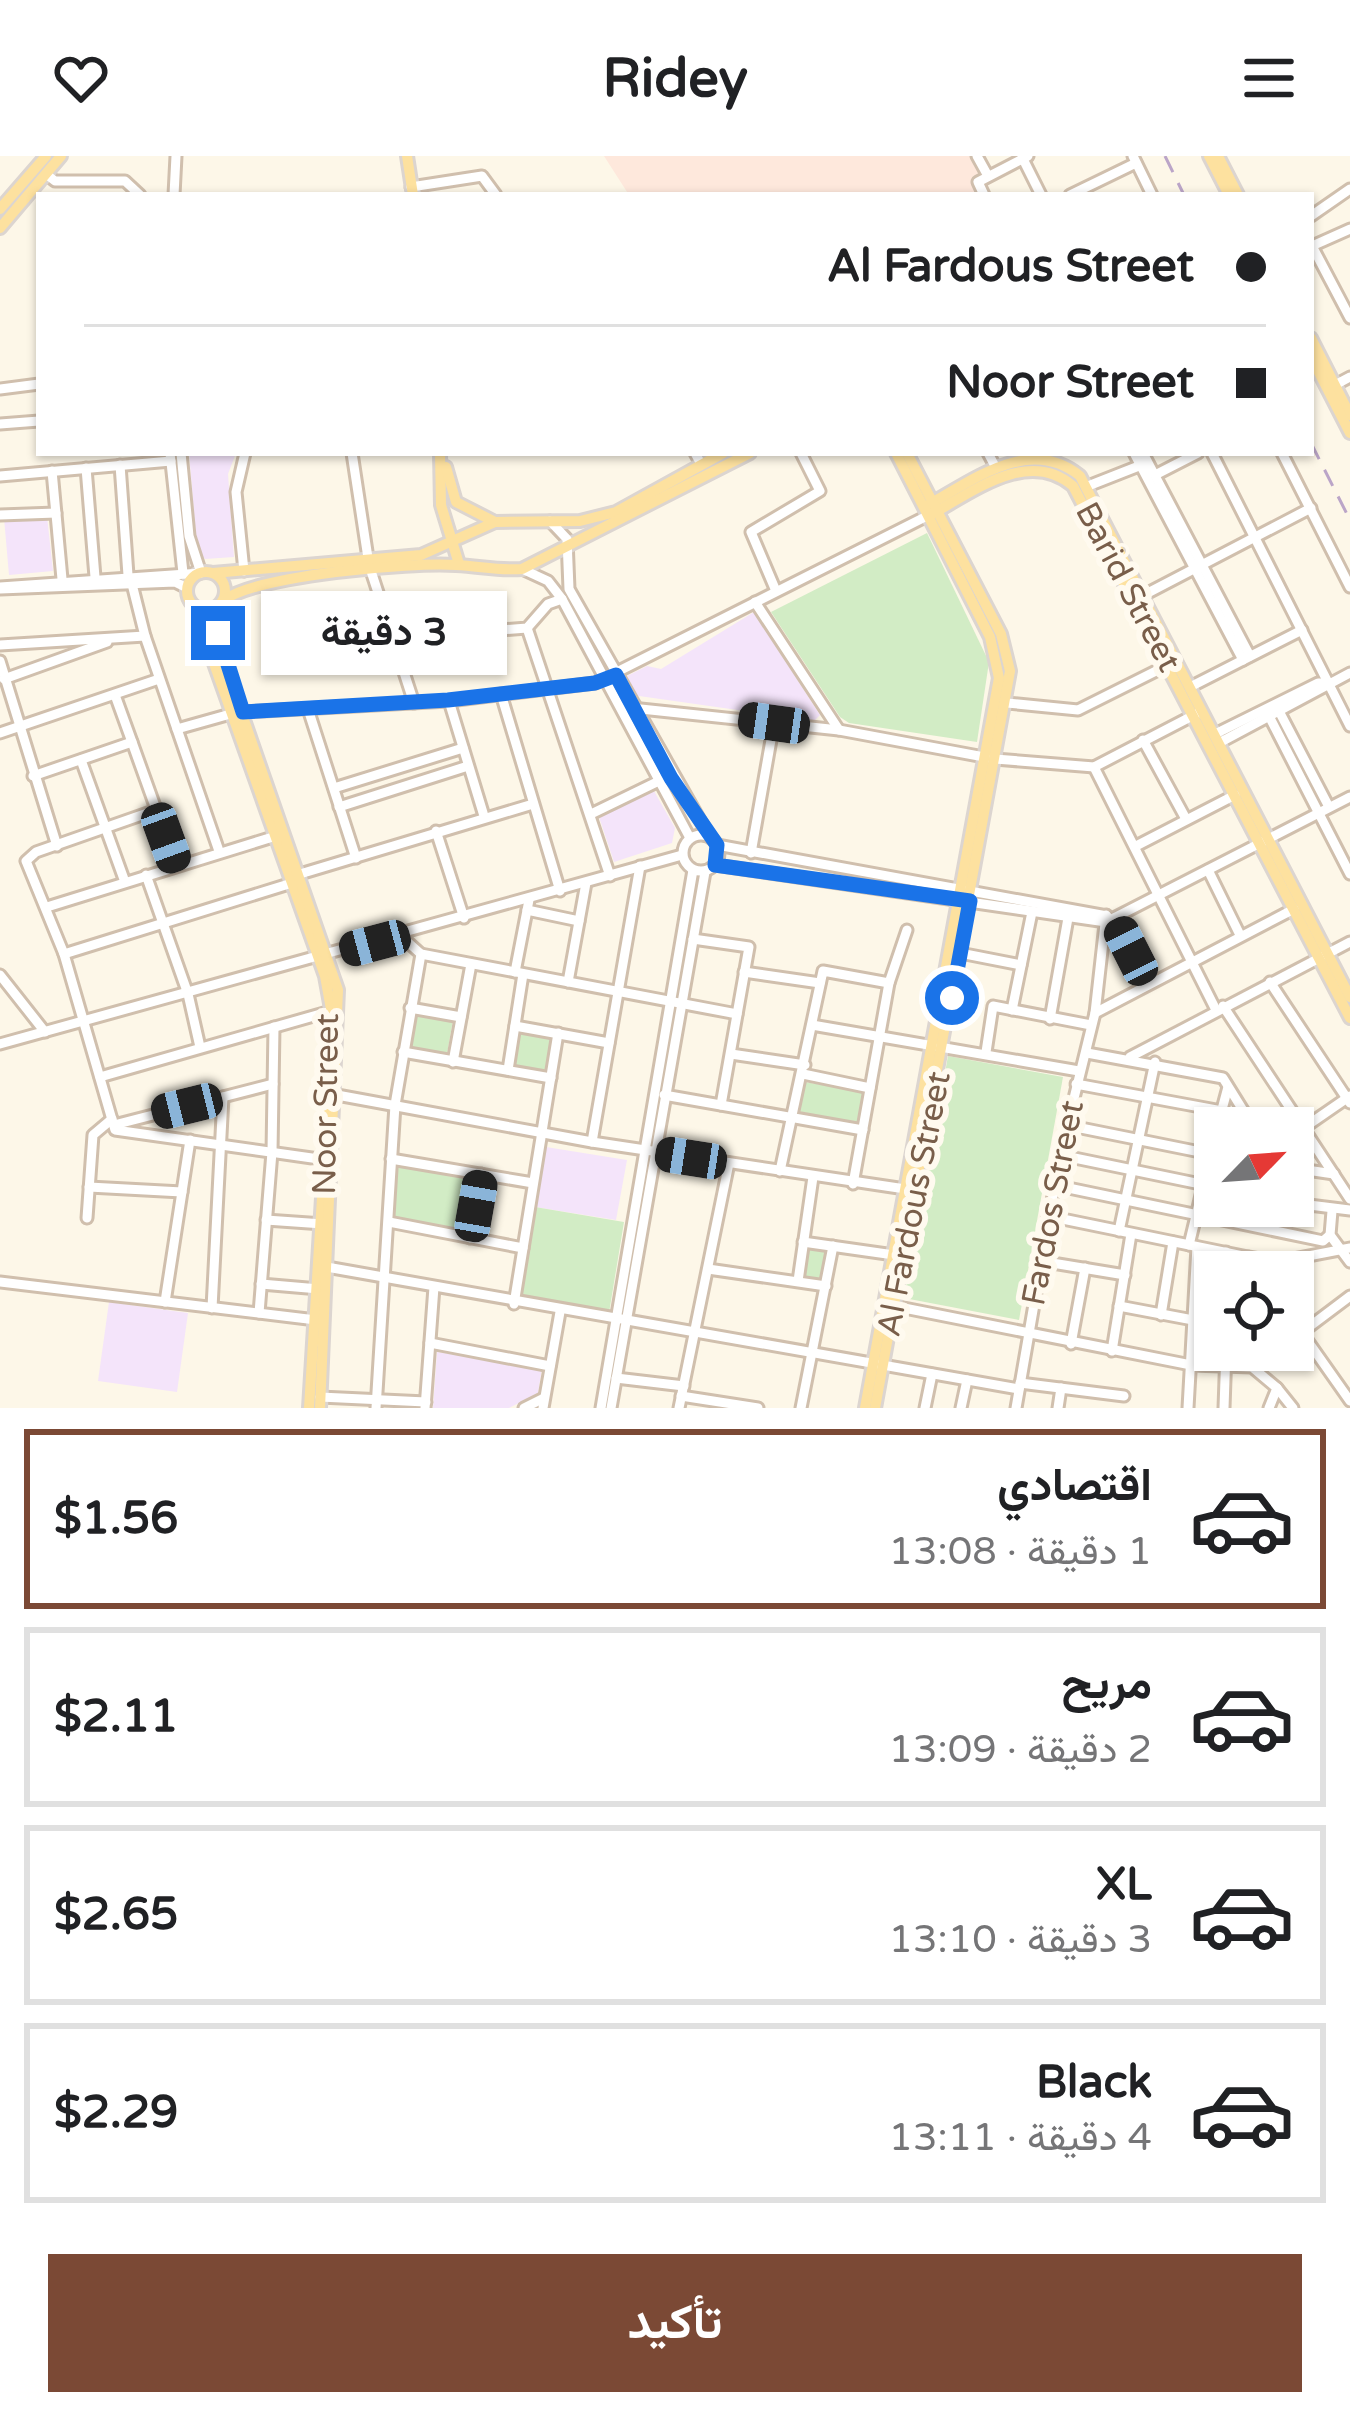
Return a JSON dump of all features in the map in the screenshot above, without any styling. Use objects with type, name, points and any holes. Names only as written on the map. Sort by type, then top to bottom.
[{"type":"main road","points":[[0,209],[46,156]]},
{"type":"main road","points":[[0,228],[61,156]]},
{"type":"main road","points":[[407,156],[412,191]]},
{"type":"main road","points":[[1209,156],[1231,192]]},
{"type":"main road","points":[[1218,156],[1232,192]]},
{"type":"main road","points":[[1314,344],[1350,415]]},
{"type":"main road","points":[[1314,362],[1350,433]]},
{"type":"main road","points":[[442,456],[441,505],[458,564]]},
{"type":"main road","points":[[443,456],[456,502],[495,522]]},
{"type":"main road","points":[[187,588],[207,573],[369,564],[458,564],[495,572],[522,568],[567,550],[744,456]]},
{"type":"main road","name":"Al Fardous Street","points":[[898,456],[1008,653],[1006,703],[990,758]]},
{"type":"main road","name":"Al Fardous Street","points":[[865,1408],[878,1364],[940,1043],[990,758],[999,678],[997,655],[928,511],[909,456]]},
{"type":"main road","name":"Barid Street","points":[[928,511],[996,468],[1025,458],[1062,458],[1088,493],[1168,664],[1217,739],[1294,909],[1350,998]]},
{"type":"main road","points":[[194,607],[221,604],[258,584],[421,555],[495,522],[616,512],[698,459]]},
{"type":"main road","name":"Barid Street","points":[[928,511],[1031,469],[1065,478],[1088,493]]},
{"type":"main road","name":"Noor Street","points":[[207,573],[223,581],[220,651],[276,836],[296,879]]},
{"type":"main road","name":"Noor Street","points":[[187,588],[238,713],[324,957],[340,1018],[320,1402]]},
{"type":"main road","name":"Barid Street","points":[[1139,598],[1190,687],[1235,795],[1265,842],[1350,1018]]},
{"type":"main road","name":"Al Fardous Street","points":[[940,1043],[960,953],[966,895]]},
{"type":"main road","name":"Noor Street","points":[[309,1408],[325,1267],[332,1011],[324,957]]},
{"type":"main road","name":"Al Fardous Street","points":[[889,1305],[894,1255],[912,1190]]},
{"type":"main road","name":"Al Fardous Street","points":[[875,1408],[878,1364]]},
{"type":"street","points":[[174,192],[176,156]]},
{"type":"street","points":[[977,156],[988,176]]},
{"type":"street","points":[[982,192],[977,182],[1026,158],[1040,192]]},
{"type":"street","points":[[1075,192],[1134,159],[1150,192]]},
{"type":"street","points":[[46,174],[55,181],[125,182],[137,192]]},
{"type":"street","points":[[412,191],[482,176],[494,192]]},
{"type":"street","points":[[1314,214],[1346,192],[1350,210]]},
{"type":"street","points":[[1314,244],[1350,229]]},
{"type":"street","points":[[1314,249],[1349,312]]},
{"type":"street","points":[[1335,385],[1350,377]]},
{"type":"street","points":[[0,388],[36,384]]},
{"type":"street","points":[[0,424],[36,421]]},
{"type":"street","points":[[116,456],[130,580],[219,851]]},
{"type":"street","points":[[0,588],[207,573],[189,536],[182,456]]},
{"type":"street","points":[[244,456],[236,492],[244,571]]},
{"type":"street","points":[[352,456],[369,564],[414,703]]},
{"type":"street","points":[[776,591],[751,532],[820,491],[802,456]]},
{"type":"street","points":[[990,456],[996,468]]},
{"type":"street","points":[[1156,474],[1192,456]]},
{"type":"street","points":[[1214,456],[1350,726]]},
{"type":"street","points":[[1284,456],[1350,586]]},
{"type":"street","points":[[0,476],[171,457],[187,588]]},
{"type":"street","points":[[1142,458],[1156,474],[1200,566]]},
{"type":"street","points":[[1088,493],[1142,458]]},
{"type":"street","points":[[1142,458],[1247,658]]},
{"type":"street","points":[[86,468],[95,577]]},
{"type":"street","points":[[52,471],[62,579]]},
{"type":"street","points":[[1139,598],[1311,508]]},
{"type":"street","points":[[177,729],[238,713],[448,700],[612,677],[928,511]]},
{"type":"street","points":[[0,515],[56,512]]},
{"type":"street","points":[[549,520],[563,531],[568,589],[690,838]]},
{"type":"street","points":[[522,568],[548,580],[612,677]]},
{"type":"street","points":[[0,588],[95,577],[175,581],[187,588]]},
{"type":"street","points":[[394,638],[526,628],[548,604],[562,598]]},
{"type":"street","points":[[755,602],[839,730]]},
{"type":"street","points":[[526,628],[551,689],[610,876]]},
{"type":"street","points":[[1190,687],[1302,630]]},
{"type":"street","points":[[0,645],[145,636]]},
{"type":"street","points":[[4,679],[119,638]]},
{"type":"street","points":[[0,661],[17,730],[58,846]]},
{"type":"street","points":[[1006,703],[1078,710],[1168,664]]},
{"type":"street","points":[[1217,739],[1275,715],[1350,673]]},
{"type":"street","points":[[0,733],[160,680]]},
{"type":"street","points":[[1217,739],[1318,682],[1329,683]]},
{"type":"street","points":[[501,694],[560,891]]},
{"type":"street","points":[[115,695],[176,865]]},
{"type":"street","points":[[448,700],[484,816]]},
{"type":"street","points":[[627,706],[839,730],[990,758],[1094,767],[1198,713]]},
{"type":"street","points":[[627,706],[713,841]]},
{"type":"street","points":[[308,709],[356,858]]},
{"type":"street","points":[[1275,715],[1348,867]]},
{"type":"street","points":[[751,853],[774,723]]},
{"type":"street","points":[[1143,740],[1186,819]]},
{"type":"street","points":[[33,776],[131,742]]},
{"type":"street","points":[[334,788],[463,748]]},
{"type":"street","points":[[81,760],[125,882]]},
{"type":"street","points":[[339,807],[469,766]]},
{"type":"street","points":[[1094,767],[1191,962],[1291,1107]]},
{"type":"street","points":[[591,814],[662,780]]},
{"type":"street","points":[[1136,846],[1235,795]]},
{"type":"street","points":[[0,1044],[464,918],[528,905],[682,855],[704,869],[966,895],[1068,918],[1110,918],[1350,797]]},
{"type":"street","points":[[64,954],[436,831],[533,804]]},
{"type":"street","points":[[156,810],[36,852],[26,861],[64,954],[115,1130],[326,1160]]},
{"type":"street","points":[[436,831],[464,918]]},
{"type":"street","points":[[47,907],[276,836]]},
{"type":"street","points":[[690,838],[966,895],[1110,918]]},
{"type":"street","points":[[682,855],[690,838]]},
{"type":"street","points":[[601,1408],[677,1003],[713,841]]},
{"type":"street","points":[[592,1142],[640,866]]},
{"type":"street","points":[[650,1151],[704,869]]},
{"type":"street","points":[[1208,870],[1240,935]]},
{"type":"street","points":[[146,875],[188,994],[200,1047]]},
{"type":"street","points":[[568,982],[586,883]]},
{"type":"street","points":[[528,905],[579,921]]},
{"type":"street","points":[[508,1070],[528,905]]},
{"type":"street","points":[[1095,1013],[1294,909]]},
{"type":"street","points":[[1012,1010],[1032,912]]},
{"type":"street","points":[[1050,1019],[1068,918]]},
{"type":"street","points":[[1110,918],[1148,984]]},
{"type":"street","points":[[1078,1071],[1088,1053],[1110,918]]},
{"type":"street","points":[[853,1184],[889,983],[907,930]]},
{"type":"street","points":[[401,936],[422,954],[737,1014]]},
{"type":"street","points":[[693,939],[749,947],[721,1105]]},
{"type":"street","points":[[1130,1057],[1350,942]]},
{"type":"street","points":[[960,953],[1021,965]]},
{"type":"street","points":[[376,1404],[395,1105],[422,954]]},
{"type":"street","points":[[453,1062],[470,964]]},
{"type":"street","points":[[779,1171],[823,971],[889,983]]},
{"type":"street","points":[[744,972],[820,983]]},
{"type":"street","points":[[0,975],[45,1032]]},
{"type":"street","points":[[1270,982],[1349,1099],[1314,1121]]},
{"type":"street","points":[[986,1052],[993,1006],[1091,1025]]},
{"type":"street","points":[[410,1008],[461,1017]]},
{"type":"street","points":[[100,1077],[332,1011]]},
{"type":"street","name":"Fardos Street","points":[[812,1024],[1078,1071],[1016,1408]]},
{"type":"street","points":[[515,1026],[609,1043]]},
{"type":"street","points":[[259,1313],[272,1152],[274,1027]]},
{"type":"street","points":[[514,1304],[559,1034]]},
{"type":"street","points":[[404,1052],[551,1078]]},
{"type":"street","points":[[1088,1053],[1130,1057],[1223,1078],[1240,1107]]},
{"type":"street","points":[[730,1054],[871,1088]]},
{"type":"street","points":[[1112,1351],[1124,1275],[1126,1199],[1155,1062]]},
{"type":"street","points":[[87,1218],[93,1136],[113,1122],[273,1084]]},
{"type":"street","points":[[1076,1084],[1201,1107]]},
{"type":"street","points":[[1223,1107],[1228,1087]]},
{"type":"street","points":[[338,1095],[592,1142],[912,1190]]},
{"type":"street","points":[[664,1095],[863,1130]]},
{"type":"street","points":[[212,1308],[224,1097]]},
{"type":"street","points":[[1066,1125],[1194,1151]]},
{"type":"street","points":[[165,1302],[190,1140]]},
{"type":"street","points":[[1314,1142],[1350,1199]]},
{"type":"street","points":[[1060,1155],[1194,1182]]},
{"type":"street","points":[[391,1159],[533,1183]]},
{"type":"street","points":[[681,1397],[729,1163]]},
{"type":"street","points":[[1314,1171],[1334,1174]]},
{"type":"street","points":[[470,1238],[482,1174]]},
{"type":"street","points":[[798,1281],[813,1177]]},
{"type":"street","points":[[1054,1185],[1194,1211]]},
{"type":"street","points":[[89,1186],[182,1192]]},
{"type":"street","points":[[1314,1207],[1350,1210]]},
{"type":"street","points":[[1331,1211],[1330,1234],[1348,1254]]},
{"type":"street","points":[[1048,1216],[1220,1251]]},
{"type":"street","points":[[266,1220],[323,1224]]},
{"type":"street","points":[[389,1222],[523,1248]]},
{"type":"street","points":[[1188,1408],[1195,1227]]},
{"type":"street","points":[[1264,1227],[1323,1240],[1330,1234]]},
{"type":"street","points":[[803,1242],[894,1255]]},
{"type":"street","points":[[1161,1315],[1173,1242]]},
{"type":"street","points":[[801,1408],[833,1246]]},
{"type":"street","points":[[1314,1258],[1348,1254]]},
{"type":"street","points":[[1040,1261],[1124,1275]]},
{"type":"street","points":[[325,1267],[514,1304],[967,1380],[1124,1396]]},
{"type":"street","points":[[1071,1344],[1084,1268]]},
{"type":"street","points":[[708,1269],[826,1286]]},
{"type":"street","points":[[0,1282],[316,1320]]},
{"type":"street","points":[[261,1284],[319,1289]]},
{"type":"street","points":[[320,1402],[426,1405],[434,1287]]},
{"type":"street","points":[[1314,1324],[1350,1296]]},
{"type":"street","points":[[889,1305],[1194,1365]]},
{"type":"street","points":[[1120,1306],[1193,1320]]},
{"type":"street","points":[[524,1408],[544,1403],[560,1312]]},
{"type":"street","points":[[610,1408],[620,1322]]},
{"type":"street","points":[[430,1343],[550,1366]]},
{"type":"street","points":[[1314,1356],[1350,1401],[1345,1408]]},
{"type":"street","points":[[1224,1408],[1226,1371]]},
{"type":"street","points":[[1257,1371],[1293,1408]]},
{"type":"street","points":[[925,1408],[932,1374]]},
{"type":"street","points":[[616,1378],[681,1397],[758,1408]]},
{"type":"street","points":[[961,1408],[967,1380]]},
{"type":"street","points":[[1058,1408],[1061,1388]]},
{"type":"street","points":[[1270,1408],[1277,1388]]},
{"type":"street","points":[[1102,1408],[1104,1394]]},
{"type":"shaded area","points":[[604,156],[970,156],[980,176],[971,181],[976,192],[627,192]]},
{"type":"shaded area","points":[[189,456],[235,456],[228,474],[234,557],[205,559],[197,549]]},
{"type":"shaded area","points":[[47,516],[53,571],[9,575],[4,518]]},
{"type":"shaded area","points":[[754,612],[820,715],[814,721],[632,695],[623,678],[647,666],[661,669]]},
{"type":"shaded area","points":[[654,791],[675,828],[672,843],[614,862],[599,817]]},
{"type":"shaded area","points":[[546,1147],[627,1160],[616,1220],[535,1207]]},
{"type":"shaded area","points":[[109,1302],[188,1313],[177,1392],[98,1381]]},
{"type":"shaded area","points":[[437,1352],[542,1368],[538,1393],[509,1408],[433,1408]]},
{"type":"green space","points":[[927,533],[989,662],[977,742],[849,723],[840,717],[771,612]]},
{"type":"green space","points":[[416,1014],[453,1020],[447,1054],[410,1048]]},
{"type":"green space","points":[[519,1032],[551,1038],[546,1070],[514,1065]]},
{"type":"green space","points":[[948,1056],[1063,1077],[1019,1320],[904,1298]]},
{"type":"green space","points":[[805,1082],[863,1092],[858,1123],[797,1111]]},
{"type":"green space","points":[[397,1164],[475,1178],[467,1231],[394,1218]]},
{"type":"green space","points":[[535,1207],[624,1222],[609,1313],[519,1297]]},
{"type":"green space","points":[[806,1246],[828,1249],[823,1281],[802,1277]]},
{"type":"railway","points":[[1165,156],[1183,192]]},
{"type":"railway","points":[[1314,449],[1350,520]]},
{"type":"route","points":[[218,633],[243,712],[448,700],[595,683],[616,675],[671,778],[717,845],[715,865],[970,901],[952,998]]}]
